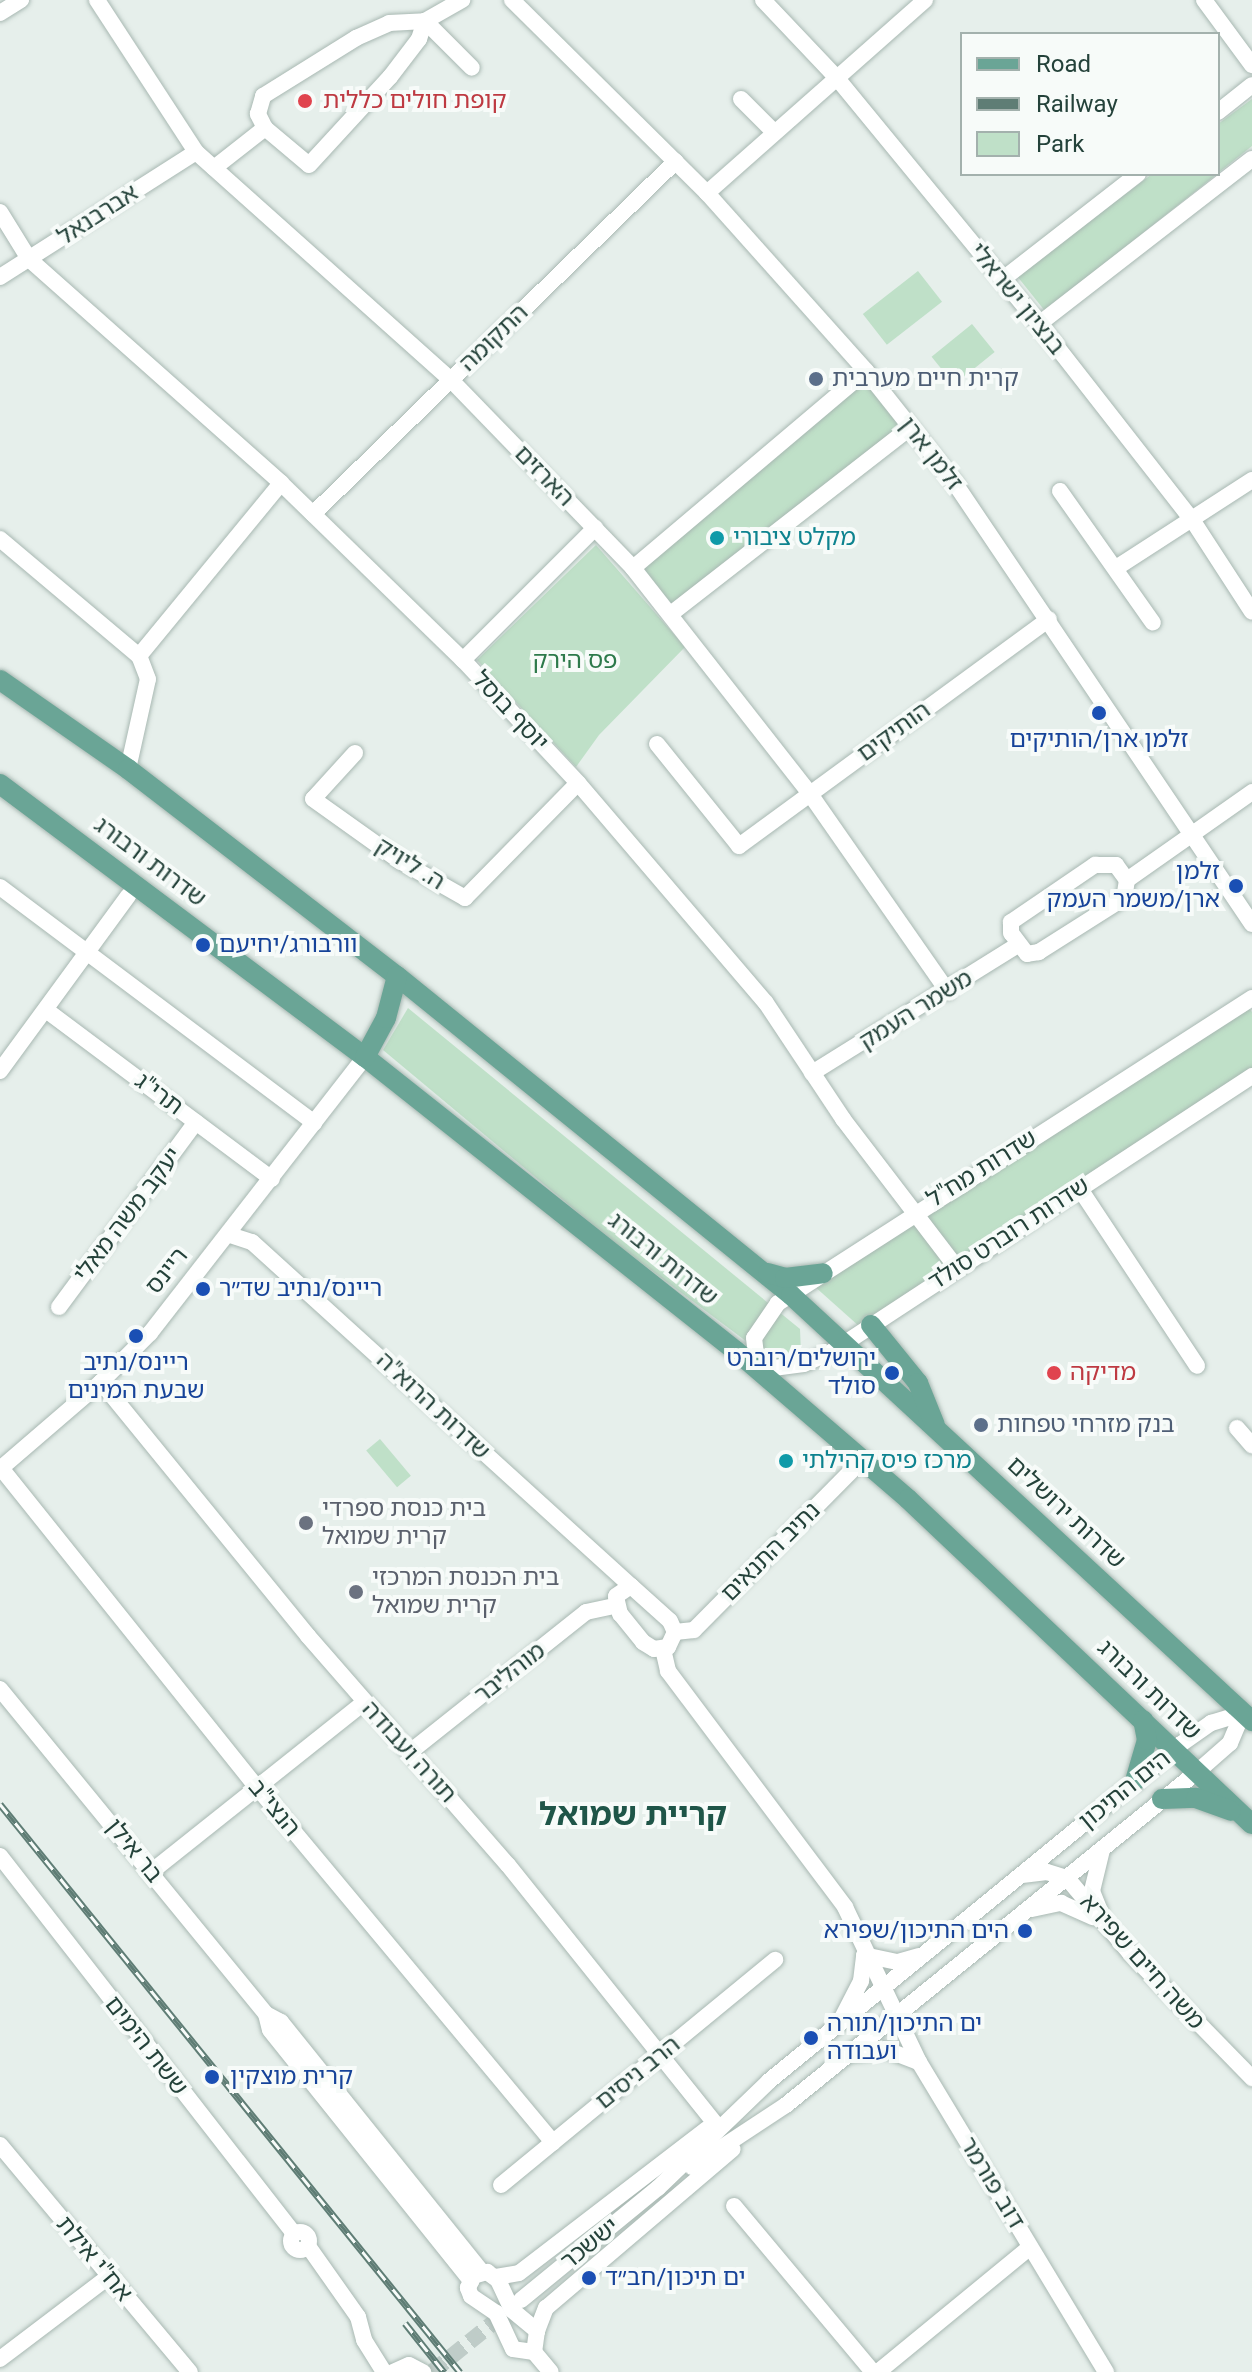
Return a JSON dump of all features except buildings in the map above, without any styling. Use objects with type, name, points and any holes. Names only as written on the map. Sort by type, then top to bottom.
[{"type":"main road","points":[[0,680],[128,769],[397,976],[791,1295],[843,1344]]},
{"type":"main road","name":"שדרות ורבורג","points":[[0,784],[365,1057],[758,1370],[862,1460],[1250,1822]]},
{"type":"main road","name":"ריינס","points":[[365,1057],[386,1018],[397,976]]},
{"type":"main road","points":[[761,1271],[785,1278],[823,1273]]},
{"type":"main road","points":[[871,1325],[918,1383],[936,1429]]},
{"type":"main road","name":"שדרות ירושלים","points":[[843,1344],[1248,1717]]},
{"type":"main road","points":[[1135,1781],[1147,1740],[1143,1720]]},
{"type":"main road","points":[[1162,1799],[1196,1798],[1250,1822]]},
{"type":"street","points":[[0,13],[21,0]]},
{"type":"street","name":"הארזים","points":[[97,0],[196,152],[451,380],[633,568],[672,613],[810,794],[948,992]]},
{"type":"street","points":[[425,21],[419,39],[390,77],[309,165],[265,128],[258,114],[263,96],[356,38],[389,23],[425,21],[462,0]]},
{"type":"street","name":"זלמן ארן","points":[[512,0],[707,193],[866,371],[1049,619],[1252,924]]},
{"type":"street","name":"בנציון ישראלי","points":[[763,0],[836,77],[1039,324],[1193,521],[1252,612]]},
{"type":"street","points":[[707,193],[925,0]]},
{"type":"street","points":[[1204,0],[1252,65]]},
{"type":"street","points":[[425,21],[472,68]]},
{"type":"street","points":[[1220,110],[1252,85]]},
{"type":"street","points":[[741,99],[774,132]]},
{"type":"street","points":[[214,168],[265,128]]},
{"type":"street","name":"אברבנאל","points":[[0,277],[196,152]]},
{"type":"street","points":[[1039,324],[1252,159]]},
{"type":"street","name":"התקומה","points":[[313,514],[676,161]]},
{"type":"street","points":[[1003,279],[1135,176]]},
{"type":"street","name":"יוסף בוסל","points":[[0,212],[29,259],[281,483],[463,660],[578,783],[766,1003],[912,1212],[957,1268]]},
{"type":"street","points":[[633,568],[866,371]]},
{"type":"street","points":[[672,613],[910,428]]},
{"type":"street","points":[[1116,568],[1252,480]]},
{"type":"street","points":[[139,656],[281,483]]},
{"type":"street","points":[[1060,491],[1153,623]]},
{"type":"street","points":[[463,660],[595,528]]},
{"type":"street","points":[[0,539],[139,656],[148,679],[128,769]]},
{"type":"street","name":"הותיקים","points":[[657,744],[739,846],[1049,619]]},
{"type":"street","name":"ה. ליויק","points":[[355,753],[313,799],[400,861],[465,898],[578,783]]},
{"type":"street","points":[[1127,880],[1252,792]]},
{"type":"street","points":[[1095,865],[1116,865],[1127,880],[1124,898],[1039,952],[1027,954],[1018,945],[1011,922],[1095,865]]},
{"type":"street","points":[[0,887],[314,1123]]},
{"type":"street","points":[[2,1065],[46,1010],[128,896]]},
{"type":"street","name":"משמר העמק","points":[[812,1073],[948,992],[1018,945]]},
{"type":"street","name":"שדרות מח\"ל","points":[[758,1370],[754,1357],[758,1325],[791,1295],[912,1212],[1252,998]]},
{"type":"street","name":"תרי\"ג","points":[[46,1010],[272,1179]]},
{"type":"street","points":[[344,1041],[351,1062],[347,1081]]},
{"type":"street","name":"ריינס","points":[[0,1468],[101,1382],[150,1333],[230,1235],[365,1057]]},
{"type":"street","name":"שדרות רוברט סולד","points":[[758,1370],[804,1364],[843,1344],[1252,1076]]},
{"type":"street","name":"יעקב משה מאלי","points":[[59,1307],[196,1122]]},
{"type":"street","points":[[1080,1189],[1197,1366]]},
{"type":"street","name":"שדרות הרוא\"ה","points":[[230,1235],[252,1242],[271,1258],[631,1586],[660,1608],[675,1632]]},
{"type":"street","name":"תורה ועבודה","points":[[101,1382],[715,2123]]},
{"type":"street","points":[[1237,1428],[1252,1445]]},
{"type":"street","name":"נתיב התנאים","points":[[675,1632],[694,1630],[862,1460]]},
{"type":"street","name":"הנצי\"ב","points":[[0,1468],[256,1786],[553,2142]]},
{"type":"street","points":[[631,1586],[623,1588],[615,1606],[643,1642],[663,1649]]},
{"type":"street","name":"מוהליבר","points":[[410,1752],[586,1612],[615,1606]]},
{"type":"street","points":[[675,1632],[663,1649],[668,1671],[845,1907],[882,1991]]},
{"type":"street","name":"בר אילן","points":[[0,1689],[266,2014],[281,2022],[483,2277]]},
{"type":"street","points":[[151,1872],[365,1702]]},
{"type":"street","name":"הים התיכון","points":[[658,2188],[769,2081],[1135,1781],[1211,1723],[1248,1717]]},
{"type":"street","name":"הים התיכון","points":[[658,2188],[786,2105],[896,2018],[1197,1772],[1230,1743],[1248,1717]]},
{"type":"street","points":[[1103,1847],[1092,1891],[1105,1924]]},
{"type":"street","name":"ששת הימים","points":[[0,1856],[294,2233],[306,2234],[308,2246],[358,2317],[364,2340],[384,2372]]},
{"type":"street","name":"משה חיים שפירא","points":[[1021,1876],[1047,1872],[1067,1878],[1105,1924],[1252,2078]]},
{"type":"street","points":[[1028,1909],[1061,1903],[1105,1924]]},
{"type":"street","points":[[864,1955],[898,1962],[932,1949]]},
{"type":"street","points":[[828,2034],[854,1998],[864,1955]]},
{"type":"street","name":"הרב ניסים","points":[[501,2185],[775,1960]]},
{"type":"street","name":"דוב פורמר","points":[[882,1991],[919,2062],[1106,2372]]},
{"type":"street","points":[[850,2054],[887,2050],[919,2062]]},
{"type":"street","points":[[483,2277],[519,2273],[769,2081]]},
{"type":"street","points":[[534,2352],[537,2331],[546,2308],[786,2105]]},
{"type":"street","name":"אח\"י אילת","points":[[0,2145],[190,2372]]},
{"type":"street","name":"יששכר","points":[[521,2300],[658,2188]]},
{"type":"street","points":[[734,2206],[875,2372],[1030,2247]]},
{"type":"street","points":[[0,2359],[108,2277]]},
{"type":"street","points":[[483,2277],[512,2310],[537,2331]]},
{"type":"street","points":[[483,2277],[471,2296],[496,2313],[513,2349],[534,2352],[551,2372]]},
{"type":"street","points":[[393,2372],[409,2365],[423,2372]]},
{"type":"green space","points":[[1252,99],[1252,146],[1220,171],[1220,123]]},
{"type":"green space","points":[[1149,176],[1214,176],[1045,311],[1017,276]]},
{"type":"green space","points":[[918,271],[942,302],[887,345],[863,314]]},
{"type":"green space","points":[[972,324],[995,352],[954,385],[932,357]]},
{"type":"green space","points":[[865,380],[901,425],[672,605],[641,568]]},
{"type":"green space","name":"פס הירק","points":[[596,545],[685,647],[599,735],[576,767],[477,660]]},
{"type":"green space","points":[[1244,1001],[1252,1012],[1252,1071],[957,1260],[920,1214]]},
{"type":"green space","points":[[408,1008],[800,1329],[801,1353],[793,1362],[778,1365],[612,1241],[383,1050]]},
{"type":"green space","points":[[912,1219],[948,1267],[860,1327],[813,1285]]},
{"type":"green space","points":[[380,1439],[411,1476],[397,1487],[366,1451]]},
{"type":"tunnel","points":[[432,2372],[509,2310]]},
{"type":"railway","points":[[0,1804],[460,2372]]},
{"type":"railway","points":[[405,2323],[444,2372]]},
{"type":"place","name":"קופת חולים כללית","points":[[305,101]]},
{"type":"place","name":"קרית חיים מערבית","points":[[816,379]]},
{"type":"place","name":"מקלט ציבורי","points":[[717,538]]},
{"type":"place","name":"זלמן ארן/הותיקים","points":[[1099,713]]},
{"type":"place","name":"זלמן ארן/משמר העמק","points":[[1236,886]]},
{"type":"place","name":"וורבורג/יחיעם","points":[[203,945]]},
{"type":"place","name":"ריינס/נתיב שד״ר","points":[[203,1289]]},
{"type":"place","name":"ריינס/נתיב שבעת המינים","points":[[136,1336]]},
{"type":"place","name":"ירושלים/רוברט סולד","points":[[892,1373]]},
{"type":"place","name":"מדיקה","points":[[1054,1373]]},
{"type":"place","name":"בנק מזרחי טפחות","points":[[981,1425]]},
{"type":"place","name":"מרכז פיס קהילתי","points":[[786,1461]]},
{"type":"place","name":"בית כנסת ספרדי קרית שמואל","points":[[306,1523]]},
{"type":"place","name":"בית הכנסת המרכזי קרית שמואל","points":[[356,1592]]},
{"type":"place","name":"הים התיכון/שפירא","points":[[1025,1931]]},
{"type":"place","name":"ים התיכון/תורה ועבודה","points":[[811,2038]]},
{"type":"place","name":"קרית מוצקין","points":[[212,2077]]},
{"type":"place","name":"ים תיכון/חב״ד","points":[[589,2278]]},
{"type":"district","name":"קריית שמואל","points":[[633,1814]]}]
